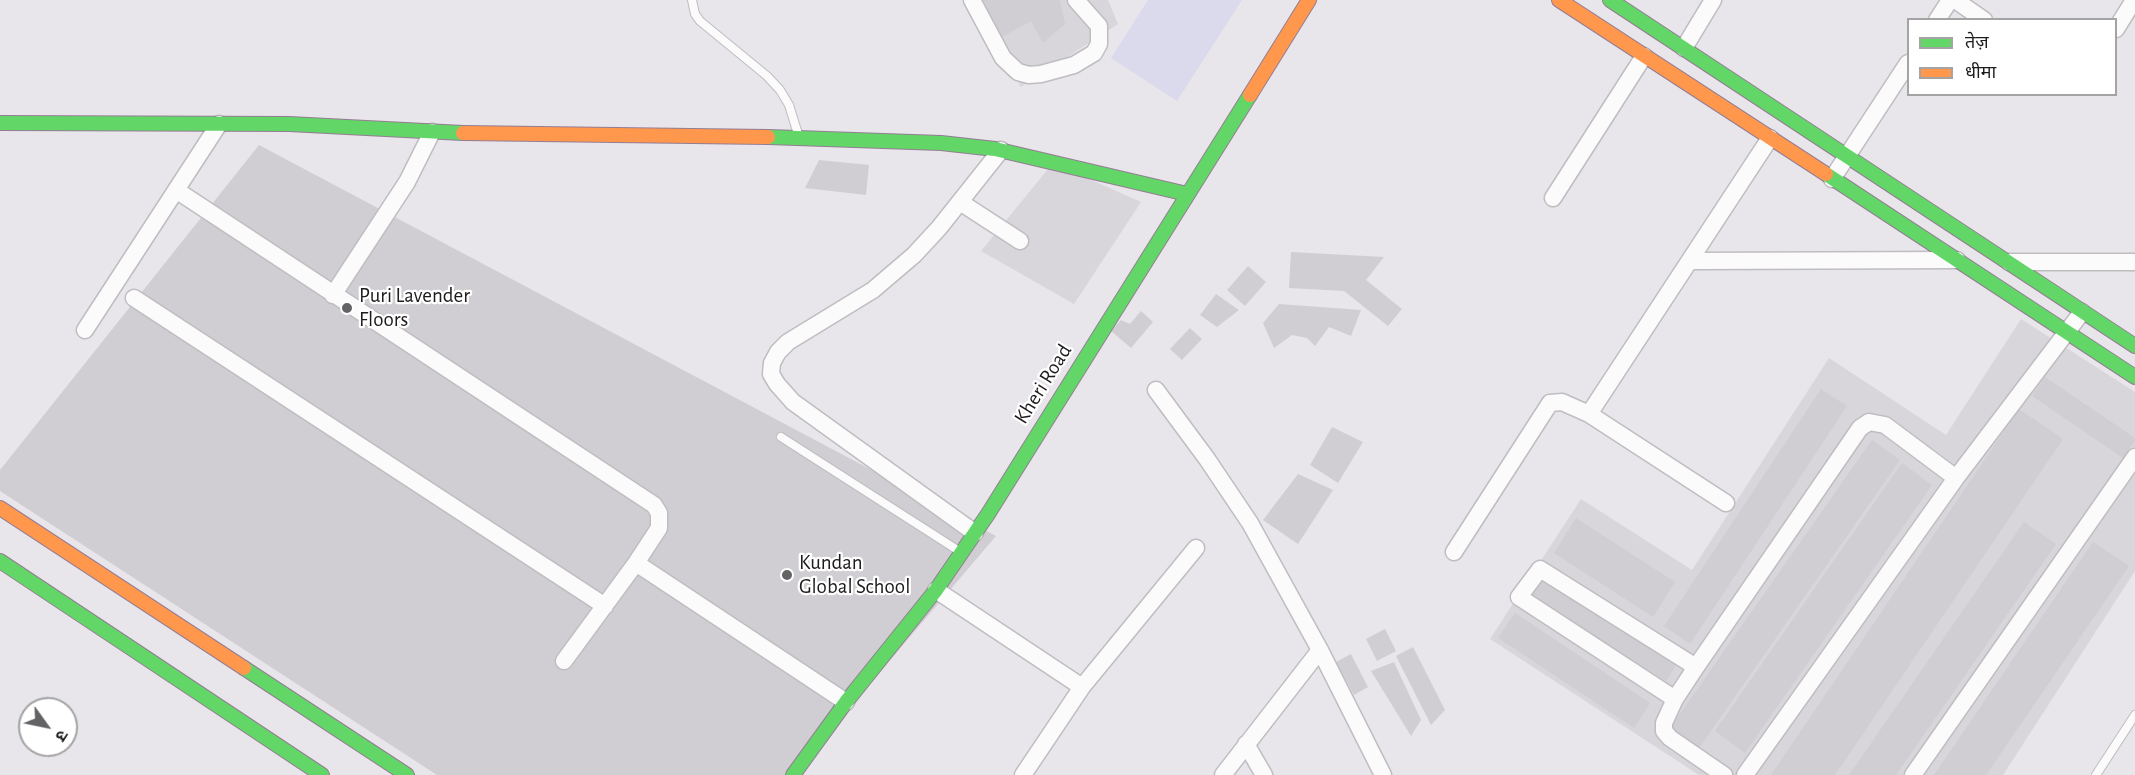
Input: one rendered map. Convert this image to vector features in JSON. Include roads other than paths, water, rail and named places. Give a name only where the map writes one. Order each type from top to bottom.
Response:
[{"type":"street","points":[[972,0],[1003,58],[1018,72],[1029,75],[1074,65],[1094,53],[1099,44],[1099,26],[1076,0]]},
{"type":"street","name":"Kheri Road","points":[[793,775],[846,702],[936,590],[962,553],[1309,0]]},
{"type":"street","points":[[1559,0],[2135,377]]},
{"type":"street","points":[[1610,0],[2135,346]]},
{"type":"street","points":[[1684,48],[1713,0]]},
{"type":"street","points":[[1938,18],[1952,0],[1980,18]]},
{"type":"street","points":[[2117,26],[2134,0]]},
{"type":"street","points":[[1553,198],[1644,56]]},
{"type":"street","points":[[1832,179],[1907,65]]},
{"type":"street","points":[[0,123],[289,124],[432,132],[941,142],[1001,150],[1187,194]]},
{"type":"street","points":[[85,330],[219,124]]},
{"type":"street","points":[[333,294],[407,182],[432,132]]},
{"type":"street","points":[[1589,414],[1770,138]]},
{"type":"street","points":[[975,533],[819,423],[793,402],[771,374],[772,363],[778,352],[788,342],[873,290],[914,255],[1001,150]]},
{"type":"street","points":[[176,190],[654,504],[659,513],[658,528],[636,563],[564,661]]},
{"type":"street","points":[[960,202],[1020,241]]},
{"type":"street","points":[[1690,261],[1958,260]]},
{"type":"street","points":[[2009,262],[2135,262]]},
{"type":"street","points":[[134,298],[605,606]]},
{"type":"street","points":[[1745,775],[1956,478],[2082,312]]},
{"type":"street","points":[[1156,390],[1207,459],[1250,523],[1320,650],[1383,775]]},
{"type":"street","points":[[1454,552],[1550,404],[1562,402],[1589,414],[1726,502]]},
{"type":"street","points":[[1724,775],[1670,738],[1664,731],[1664,723],[1675,699],[1696,667],[1860,428],[1869,422],[1885,425],[1956,478]]},
{"type":"street","points":[[1913,775],[2135,457]]},
{"type":"street","points":[[0,508],[48,537],[407,775]]},
{"type":"street","points":[[1023,775],[1082,687],[1196,548]]},
{"type":"street","points":[[0,561],[322,775]]},
{"type":"street","points":[[636,563],[846,702]]},
{"type":"street","points":[[1675,699],[1519,597],[1540,569],[1696,667]]},
{"type":"street","points":[[936,590],[1082,687]]},
{"type":"street","points":[[1223,775],[1320,650]]},
{"type":"street","points":[[1246,744],[1264,775]]},
{"type":"lane","points":[[692,0],[695,14],[700,21],[767,76],[780,90],[789,105],[799,138]]},
{"type":"lane","points":[[781,437],[962,553]]},
{"type":"lane","points":[[2096,775],[2135,715]]},
{"type":"place","name":"Puri Lavender Floors","points":[[347,308]]},
{"type":"place","name":"Kundan Global School","points":[[787,575]]}]
